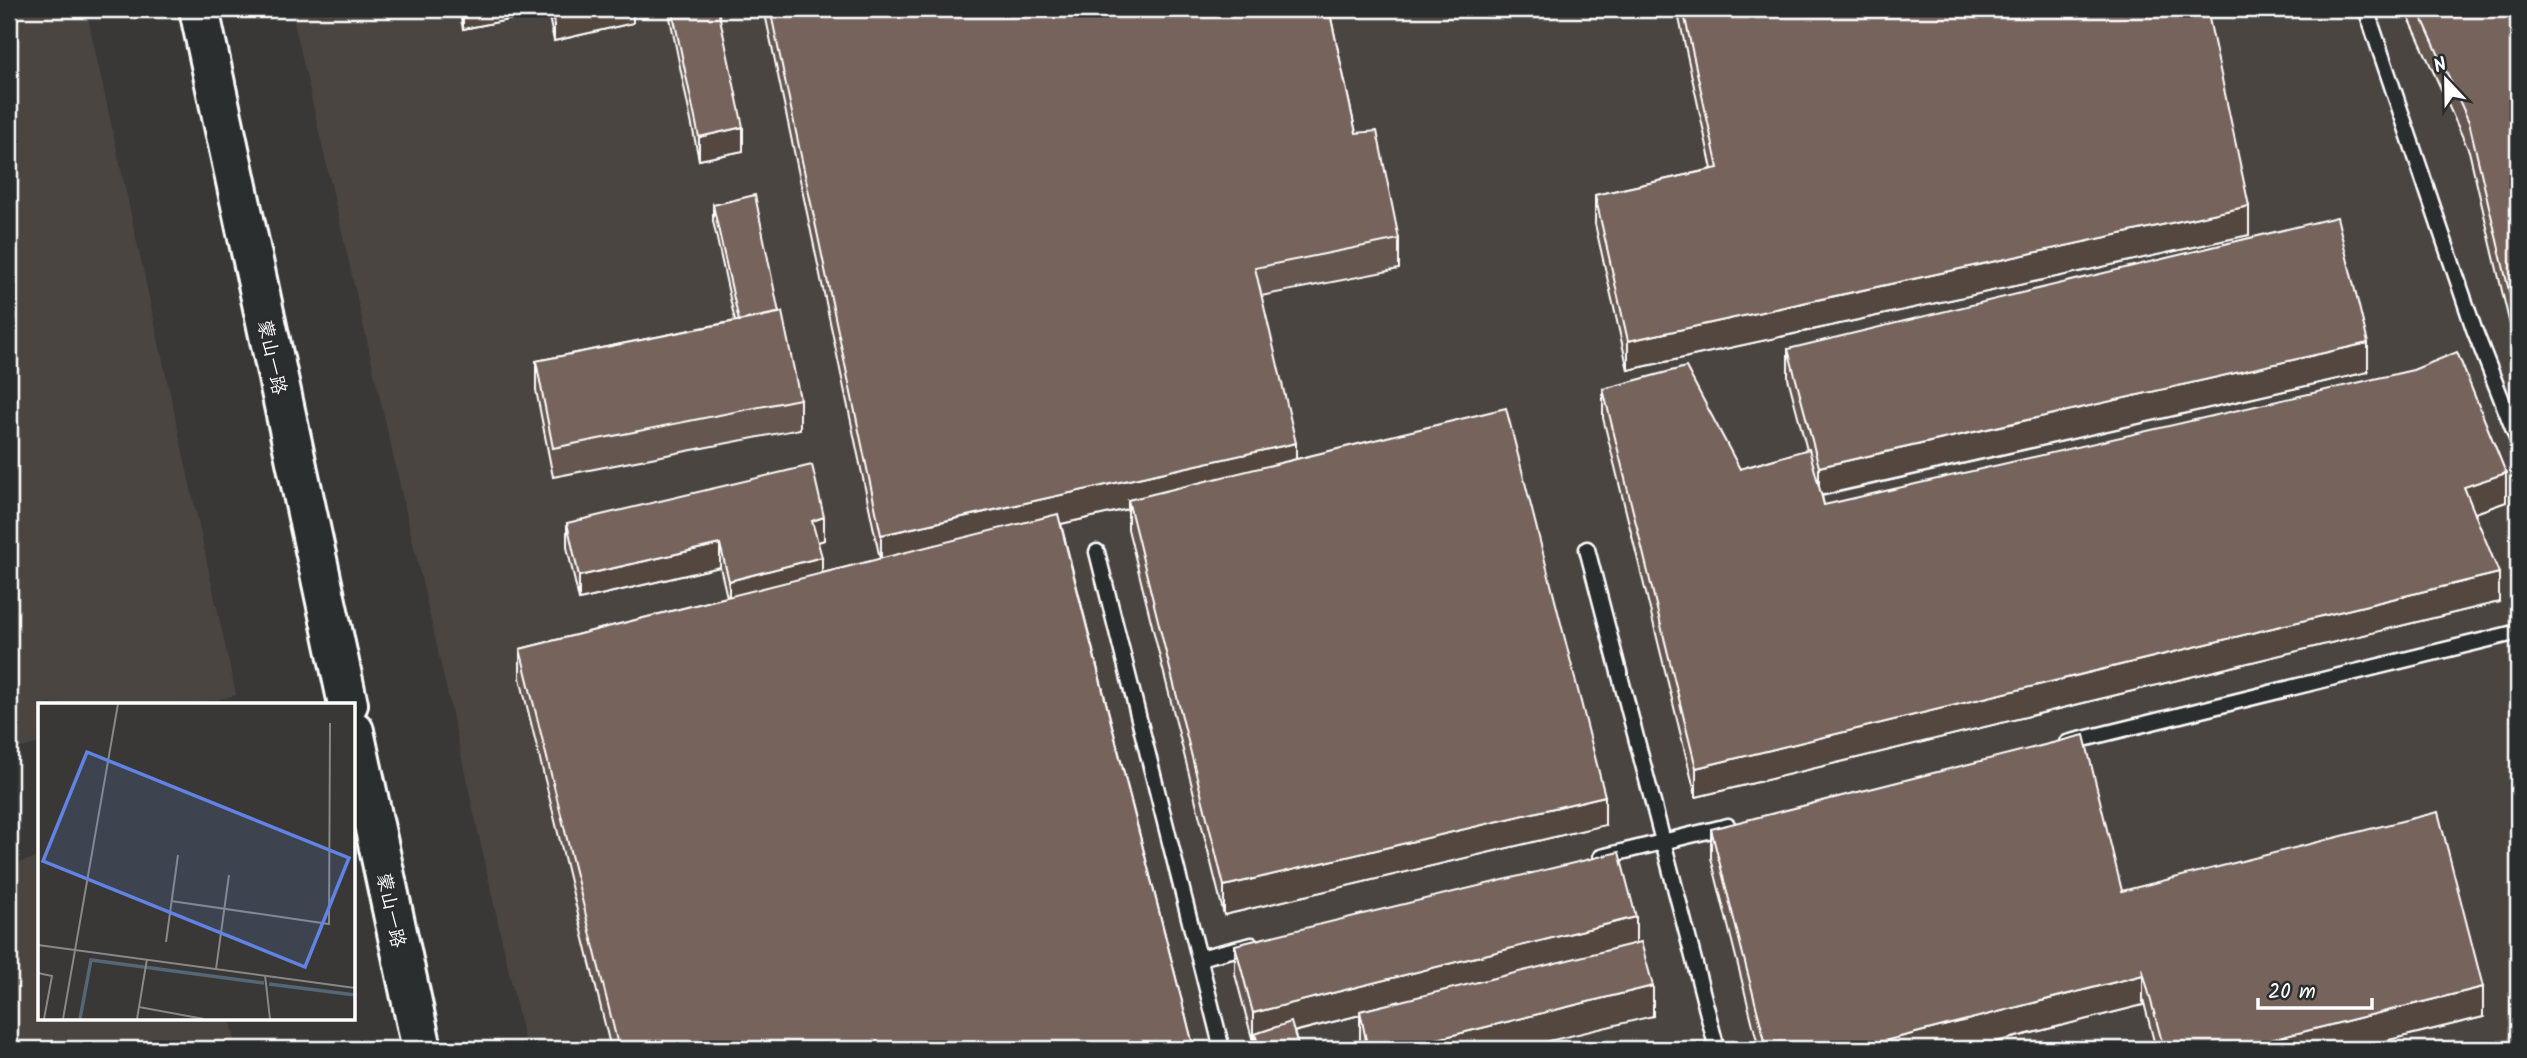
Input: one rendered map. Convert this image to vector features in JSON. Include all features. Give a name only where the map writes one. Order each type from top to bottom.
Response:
[{"type":"main road","name":"蒙山一路","points":[[199,9],[348,703]]},
{"type":"main road","name":"蒙山一路","points":[[355,735],[422,1049]]},
{"type":"lane","points":[[2366,9],[2474,329],[2518,442]]},
{"type":"lane","points":[[1587,549],[1717,1049]]},
{"type":"lane","points":[[1097,552],[1222,1049]]},
{"type":"lane","points":[[2057,745],[2518,632]]},
{"type":"lane","points":[[1584,862],[1745,822]]},
{"type":"lane","points":[[1199,958],[1266,942]]},
{"type":"shaded area","points":[[9,9],[86,9],[236,695],[202,703],[38,703],[38,744],[9,751]]},
{"type":"shaded area","points":[[291,9],[2518,9],[2518,1049],[526,1049]]},
{"type":"shaded area","points":[[38,858],[38,1020],[230,1020],[237,1049],[9,1049],[9,865]]},
{"type":"building","points":[[672,9],[718,9],[743,127],[699,137]]},
{"type":"building","points":[[770,9],[1329,9],[1356,133],[1377,131],[1399,239],[1255,268],[1296,443],[881,535]]},
{"type":"building","points":[[1683,9],[2207,9],[2249,206],[1628,341],[1595,195],[1718,168]]},
{"type":"building","points":[[2418,9],[2518,9],[2518,329],[2469,122]]},
{"type":"building","points":[[755,195],[779,313],[739,321],[713,205]]},
{"type":"building","points":[[2337,217],[2368,343],[1819,467],[1788,349]]},
{"type":"building","points":[[782,312],[800,399],[553,448],[536,361]]},
{"type":"building","points":[[2457,352],[2506,473],[2464,487],[2499,573],[1696,768],[1603,389],[1686,367],[1740,469],[1809,449],[1824,505],[2413,370]]},
{"type":"building","points":[[1506,408],[1605,796],[1224,886],[1128,500]]},
{"type":"building","points":[[812,465],[824,517],[812,521],[822,557],[729,581],[720,544],[579,576],[567,523]]},
{"type":"building","points":[[1058,514],[1194,1049],[619,1049],[520,649]]},
{"type":"building","points":[[2084,735],[2122,891],[2438,812],[2483,987],[2234,1049],[2164,1049],[2142,968],[2143,975],[1853,1049],[1767,1049],[1711,829]]},
{"type":"building","points":[[1619,852],[1636,917],[1253,1013],[1235,945]]},
{"type":"building","points":[[1641,942],[1653,986],[1396,1049],[1328,1049],[1366,1040],[1360,1011]]},
{"type":"building","points":[[1291,1022],[1299,1049],[1260,1049],[1255,1034]]}]
